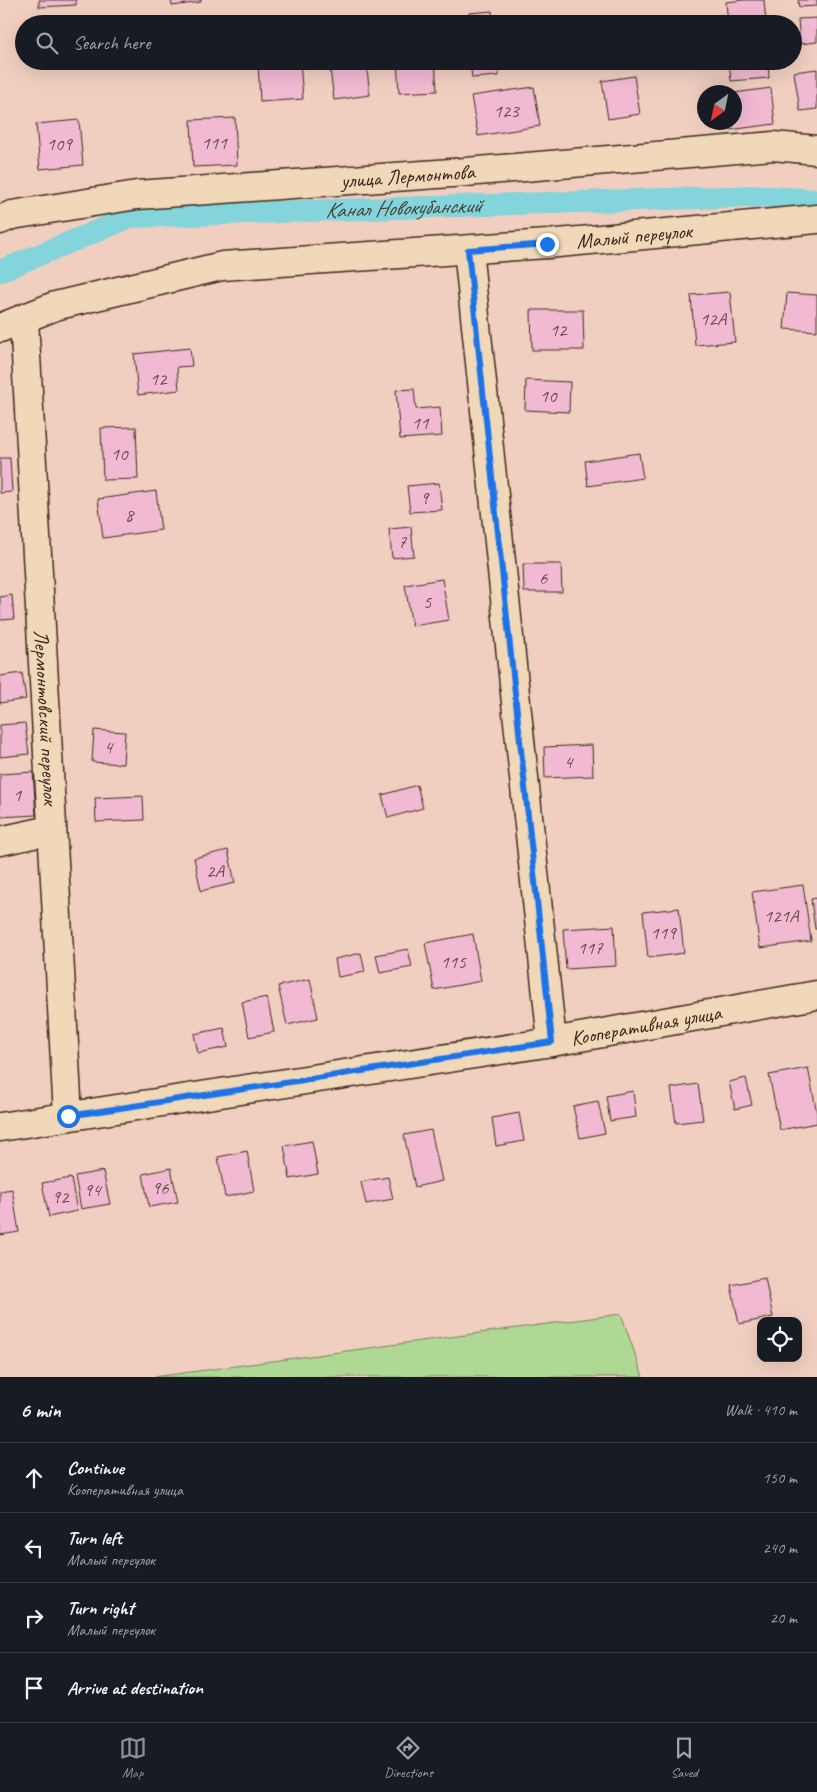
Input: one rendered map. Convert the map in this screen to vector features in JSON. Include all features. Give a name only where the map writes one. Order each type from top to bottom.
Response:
[{"type":"street","name":"улица Лермонтова","points":[[0,220],[12,215],[137,195],[476,172],[773,146],[817,150]]},
{"type":"street","name":"Малый переулок","points":[[12,324],[55,306],[222,266],[557,244],[817,219]]},
{"type":"street","points":[[468,250],[552,1042]]},
{"type":"street","name":"Лермонтовский переулок","points":[[12,324],[51,830],[68,1116]]},
{"type":"street","points":[[0,841],[51,830]]},
{"type":"street","name":"Кооперативная улица","points":[[0,1127],[552,1042],[817,995]]},
{"type":"green space","points":[[621,1314],[643,1377],[154,1377]]},
{"type":"building","points":[[39,0],[76,0],[76,5],[39,7]]},
{"type":"building","points":[[171,0],[201,0],[201,2],[172,6]]},
{"type":"building","points":[[764,0],[765,15],[727,15],[726,2]]},
{"type":"building","points":[[798,0],[817,0],[817,6],[799,7]]},
{"type":"building","points":[[492,11],[492,15],[469,15],[469,13]]},
{"type":"building","points":[[817,18],[817,42],[802,44],[802,19]]},
{"type":"building","points":[[817,69],[817,109],[800,111],[794,72]]},
{"type":"building","points":[[258,70],[301,70],[303,99],[260,102]]},
{"type":"building","points":[[330,70],[367,70],[370,95],[334,100]]},
{"type":"building","points":[[398,70],[436,70],[437,91],[399,93]]},
{"type":"building","points":[[471,70],[499,70],[499,76],[472,78]]},
{"type":"building","points":[[730,70],[769,70],[769,78],[731,81]]},
{"type":"building","points":[[634,76],[640,114],[608,119],[602,81]]},
{"type":"building","points":[[534,87],[540,126],[478,136],[471,96]]},
{"type":"building","points":[[771,88],[775,124],[742,128],[742,92]]},
{"type":"building","points":[[235,118],[237,165],[193,167],[191,120]]},
{"type":"building","points":[[79,120],[83,165],[40,169],[36,124]]},
{"type":"building","points":[[730,292],[735,342],[695,345],[691,295]]},
{"type":"building","points":[[787,293],[817,295],[817,331],[784,329]]},
{"type":"building","points":[[531,310],[583,310],[584,350],[532,350]]},
{"type":"building","points":[[190,348],[192,366],[177,367],[179,390],[138,395],[134,354]]},
{"type":"building","points":[[526,380],[570,382],[569,412],[525,410]]},
{"type":"building","points":[[414,389],[416,409],[440,407],[442,436],[400,439],[396,390]]},
{"type":"building","points":[[136,427],[138,479],[103,480],[101,428]]},
{"type":"building","points":[[639,453],[643,478],[588,486],[585,461]]},
{"type":"building","points":[[0,458],[10,458],[12,492],[0,493]]},
{"type":"building","points":[[439,483],[442,510],[410,512],[407,486]]},
{"type":"building","points":[[156,491],[161,530],[103,538],[98,499]]},
{"type":"building","points":[[411,527],[414,556],[392,558],[389,529]]},
{"type":"building","points":[[523,564],[561,564],[562,592],[524,592]]},
{"type":"building","points":[[442,579],[449,620],[412,626],[405,585]]},
{"type":"building","points":[[12,595],[14,619],[0,620],[0,597]]},
{"type":"building","points":[[22,673],[26,699],[0,703],[0,676]]},
{"type":"building","points":[[25,723],[29,754],[0,757],[0,725]]},
{"type":"building","points":[[94,730],[125,732],[123,764],[92,762]]},
{"type":"building","points":[[592,745],[593,776],[545,778],[544,747]]},
{"type":"building","points":[[33,772],[36,815],[0,817],[0,774]]},
{"type":"building","points":[[417,785],[423,808],[388,818],[382,795]]},
{"type":"building","points":[[143,796],[144,820],[96,822],[95,798]]},
{"type":"building","points":[[228,850],[235,883],[201,891],[194,858]]},
{"type":"building","points":[[803,885],[811,941],[760,948],[752,892]]},
{"type":"building","points":[[817,898],[817,929],[815,929],[811,899]]},
{"type":"building","points":[[679,908],[684,953],[648,958],[643,912]]},
{"type":"building","points":[[614,926],[616,966],[566,969],[563,929]]},
{"type":"building","points":[[473,934],[481,981],[434,990],[425,943]]},
{"type":"building","points":[[408,949],[412,967],[380,973],[376,955]]},
{"type":"building","points":[[361,953],[365,972],[338,977],[335,959]]},
{"type":"building","points":[[310,979],[318,1018],[287,1025],[278,986]]},
{"type":"building","points":[[267,997],[274,1032],[249,1037],[242,1002]]},
{"type":"building","points":[[224,1028],[228,1047],[198,1053],[194,1034]]},
{"type":"building","points":[[808,1068],[817,1113],[817,1123],[780,1130],[769,1075]]},
{"type":"building","points":[[746,1078],[752,1105],[735,1109],[729,1082]]},
{"type":"building","points":[[698,1084],[703,1120],[676,1123],[671,1088]]},
{"type":"building","points":[[633,1091],[636,1117],[610,1121],[606,1096]]},
{"type":"building","points":[[598,1101],[605,1133],[580,1138],[573,1106]]},
{"type":"building","points":[[519,1113],[524,1141],[496,1146],[492,1118]]},
{"type":"building","points":[[431,1130],[442,1181],[415,1187],[404,1135]]},
{"type":"building","points":[[312,1141],[318,1174],[290,1179],[284,1146]]},
{"type":"building","points":[[247,1151],[254,1191],[225,1197],[218,1157]]},
{"type":"building","points":[[171,1168],[178,1202],[149,1207],[143,1174]]},
{"type":"building","points":[[103,1171],[110,1204],[81,1209],[75,1176]]},
{"type":"building","points":[[388,1177],[393,1199],[366,1204],[361,1182]]},
{"type":"building","points":[[71,1178],[77,1211],[49,1217],[42,1183]]},
{"type":"building","points":[[12,1189],[19,1232],[0,1235],[0,1191]]},
{"type":"building","points":[[765,1278],[773,1317],[757,1317],[757,1320],[739,1324],[731,1285]]},
{"type":"waterway","name":"Канал Новокубанский","points":[[0,271],[131,217],[755,196],[817,200]]},
{"type":"route","points":[[68,1116],[552,1042],[468,250],[547,244]]}]
